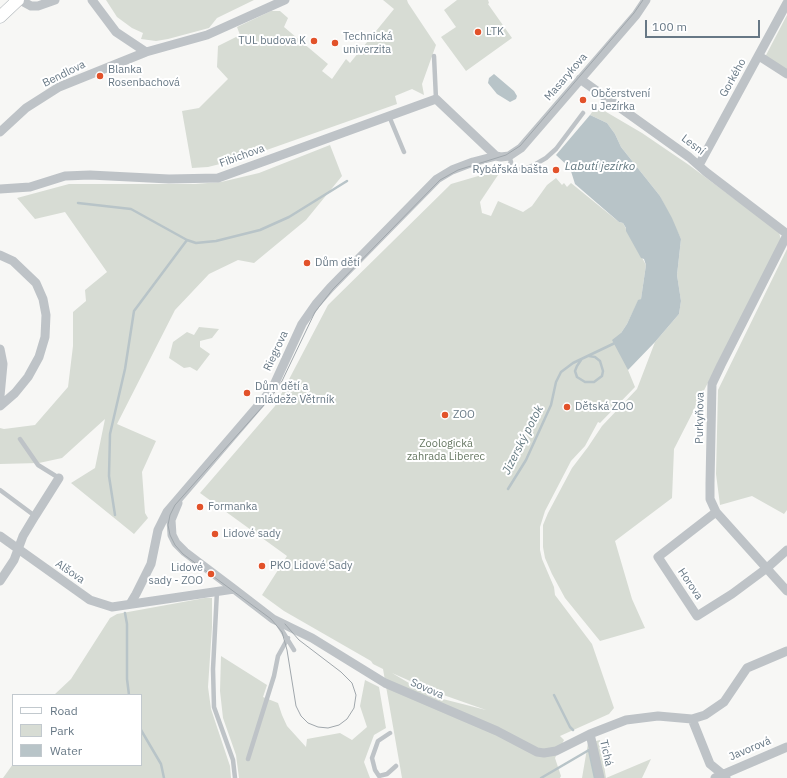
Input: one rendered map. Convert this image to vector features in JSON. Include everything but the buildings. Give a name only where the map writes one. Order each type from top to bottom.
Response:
[{"type":"street","points":[[0,17],[19,0],[31,6],[38,6],[55,0]]},
{"type":"street","points":[[92,0],[116,32],[146,52]]},
{"type":"street","name":"Bendlova","points":[[0,132],[26,108],[59,87],[146,52],[208,35],[285,0]]},
{"type":"street","name":"Masarykova","points":[[509,156],[521,148],[636,15],[646,0]]},
{"type":"street","name":"Gorkého","points":[[699,165],[787,3]]},
{"type":"street","points":[[759,56],[787,74]]},
{"type":"street","name":"Lesní","points":[[580,79],[699,165],[787,235]]},
{"type":"street","points":[[436,99],[496,156],[509,156]]},
{"type":"street","name":"Fibichova","points":[[0,190],[30,186],[65,176],[84,175],[169,179],[218,178],[436,99]]},
{"type":"street","name":"Riegrova","points":[[130,604],[151,564],[158,530],[163,519],[182,494],[264,399],[274,385],[309,312],[330,288],[437,179],[452,170],[496,156]]},
{"type":"street","name":"Purkyňova","points":[[787,235],[712,384],[710,499],[716,512],[787,591]]},
{"type":"street","points":[[0,255],[13,261],[36,283],[43,299],[46,315],[45,336],[39,357],[28,377],[0,406]]},
{"type":"street","points":[[0,349],[3,364],[0,396]]},
{"type":"street","points":[[0,581],[14,560],[23,536],[59,478]]},
{"type":"street","points":[[182,494],[171,520],[173,538],[185,552],[233,589]]},
{"type":"street","name":"Horova","points":[[716,512],[658,557],[697,616],[732,594],[767,568]]},
{"type":"street","name":"Alšova","points":[[0,536],[90,600],[112,606],[130,604]]},
{"type":"street","points":[[767,568],[787,550]]},
{"type":"street","points":[[130,604],[233,589]]},
{"type":"street","name":"Sovova","points":[[233,589],[273,619],[312,638],[385,683],[497,732],[537,752],[556,752],[590,734],[626,720],[658,716],[692,720]]},
{"type":"street","points":[[721,777],[710,764],[692,720],[705,715],[724,702],[747,668],[787,651]]},
{"type":"street","name":"Tichá","points":[[590,734],[600,778]]},
{"type":"street","name":"Javorová","points":[[721,777],[787,747]]},
{"type":"lane","points":[[434,56],[436,99]]},
{"type":"lane","points":[[509,156],[511,162],[507,170],[524,169],[534,165],[546,158],[556,149],[583,113]]},
{"type":"lane","points":[[389,116],[404,152]]},
{"type":"lane","points":[[20,439],[38,465],[59,478]]},
{"type":"lane","points":[[0,490],[35,516]]},
{"type":"lane","points":[[217,592],[213,669],[214,707],[233,760],[235,778]]},
{"type":"lane","points":[[273,619],[281,627],[294,650]]},
{"type":"lane","points":[[248,759],[274,676],[278,656],[288,638]]},
{"type":"lane","points":[[390,733],[378,742],[372,758],[375,770],[379,776],[387,774],[396,766]]},
{"type":"green space","points":[[106,0],[254,0],[217,18],[209,28],[156,41],[141,39],[143,33],[132,28],[117,17]]},
{"type":"green space","points":[[383,0],[407,0],[436,45],[422,84],[424,95],[412,89],[395,96],[397,104],[244,158],[208,167],[192,168],[182,111],[199,108],[228,79],[217,67],[218,46],[240,35],[237,27],[271,11],[280,11],[288,18],[284,27],[328,64],[322,71],[332,79],[346,59],[350,63],[394,9]]},
{"type":"green space","name":"LTK","points":[[457,0],[488,0],[488,4],[512,38],[466,71],[441,37],[456,27],[444,10]]},
{"type":"green space","points":[[787,15],[787,71],[764,59]]},
{"type":"green space","points":[[596,106],[642,133],[689,165],[779,232],[781,240],[674,449],[672,498],[615,541],[632,599],[645,628],[600,641],[565,598],[552,574],[545,558],[543,547],[543,525],[572,468],[602,426],[637,389],[655,342],[679,314],[681,301],[677,275],[681,239],[660,196],[621,147],[615,134],[607,123],[590,115]]},
{"type":"green space","points":[[330,145],[342,176],[306,220],[254,263],[238,260],[209,274],[175,310],[117,424],[156,441],[142,472],[145,513],[148,518],[134,534],[71,483],[95,468],[105,419],[62,458],[39,463],[0,464],[0,428],[4,429],[35,425],[68,387],[73,346],[73,312],[86,301],[85,290],[107,272],[65,212],[35,219],[17,198],[69,184],[195,184],[221,182],[259,173]]},
{"type":"green space","name":"Zoologická zahrada Liberec","points":[[502,169],[480,202],[482,213],[491,216],[498,201],[523,212],[532,206],[547,185],[556,178],[562,185],[564,183],[567,187],[571,183],[619,222],[623,223],[646,265],[641,299],[638,301],[621,333],[628,370],[635,387],[600,423],[598,422],[585,446],[571,461],[545,511],[540,527],[540,550],[542,559],[554,587],[555,595],[592,644],[614,708],[609,714],[560,736],[564,740],[555,758],[561,776],[560,778],[402,778],[383,669],[284,611],[262,595],[287,556],[200,493],[275,406],[328,305],[451,184]],"holes":[[[392,673],[435,692],[486,710],[431,696]]]},
{"type":"green space","points":[[787,249],[787,510],[784,514],[752,496],[720,505],[716,474],[718,390]]},
{"type":"green space","points":[[199,327],[219,329],[212,338],[200,341],[200,347],[210,354],[197,371],[190,367],[184,368],[169,358],[173,342],[187,332],[194,335]]},
{"type":"green space","points":[[212,598],[212,627],[208,687],[211,709],[230,766],[231,778],[3,778],[12,765],[142,766],[142,694],[55,694],[71,679],[110,618],[117,614]]},
{"type":"green space","points":[[221,656],[267,685],[263,697],[278,703],[287,726],[306,747],[307,739],[340,733],[352,740],[367,727],[360,706],[365,680],[379,687],[386,728],[374,735],[364,762],[370,778],[239,778],[236,755],[223,718],[220,691]]},
{"type":"green space","points":[[600,740],[606,778],[582,778],[588,743]]},
{"type":"green space","points":[[651,759],[642,778],[606,778]]},
{"type":"water","points":[[494,74],[514,91],[517,96],[516,99],[510,102],[497,94],[488,83],[489,78]]},
{"type":"water","name":"Labutí jezírko","points":[[590,115],[607,123],[615,134],[621,147],[660,196],[681,239],[677,275],[681,301],[679,314],[628,370],[612,340],[621,333],[627,324],[638,300],[641,299],[646,265],[644,259],[641,258],[623,223],[619,222],[575,184],[570,168],[556,155]]},
{"type":"waterway","points":[[115,515],[109,476],[110,434],[125,369],[134,311],[187,240],[196,243],[216,241],[260,230],[289,217],[347,181]]},
{"type":"waterway","points":[[78,203],[131,209],[187,240]]},
{"type":"waterway","name":"Jizerský potok","points":[[508,489],[526,460],[551,405],[556,382],[561,372],[573,363],[617,342]]},
{"type":"waterway","points":[[581,360],[575,371],[577,377],[585,382],[594,382],[602,376],[603,371],[600,361],[595,357],[589,356]]},
{"type":"waterway","points":[[125,613],[127,624],[127,679],[129,694]]},
{"type":"waterway","name":"Jizerský potok","points":[[554,695],[570,727],[573,730]]},
{"type":"waterway","points":[[142,732],[161,764],[164,778]]},
{"type":"waterway","points":[[541,778],[589,750],[595,778]]},
{"type":"tram line","points":[[285,624],[299,640],[341,672],[352,683],[356,695],[354,708],[347,719],[339,725],[328,728],[318,727],[308,723],[301,716],[296,706],[287,650],[282,632],[271,619],[183,554],[175,545],[170,535],[168,525],[170,515],[175,505],[272,396],[282,381],[315,312],[333,289],[440,180],[458,170],[506,155],[520,146],[634,13],[643,0]]},
{"type":"place","name":"LTK","points":[[478,32]]},
{"type":"place","name":"TUL budova K","points":[[314,41]]},
{"type":"place","name":"Technická univerzita","points":[[335,43]]},
{"type":"place","name":"Blanka Rosenbachová","points":[[100,76]]},
{"type":"place","name":"Občerstvení u Jezírka","points":[[583,100]]},
{"type":"place","name":"Rybářská bašta","points":[[556,170]]},
{"type":"place","name":"Dům dětí","points":[[307,263]]},
{"type":"place","name":"Dům dětí a mládeže Větrník","points":[[247,393]]},
{"type":"place","name":"Dětská ZOO","points":[[567,407]]},
{"type":"place","name":"ZOO","points":[[445,415]]},
{"type":"place","name":"Formanka","points":[[200,507]]},
{"type":"place","name":"Lidové sady","points":[[215,534]]},
{"type":"place","name":"PKO Lidové Sady","points":[[262,566]]},
{"type":"place","name":"Lidové sady - ZOO","points":[[211,574]]}]
